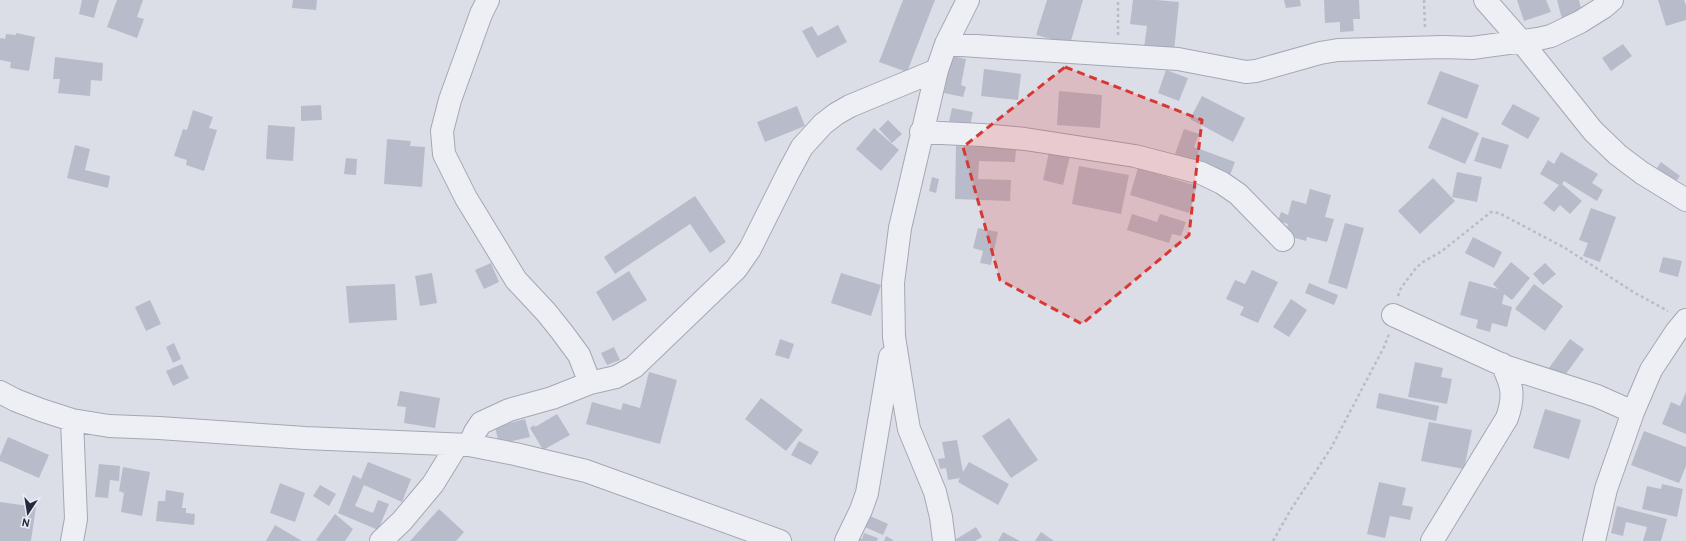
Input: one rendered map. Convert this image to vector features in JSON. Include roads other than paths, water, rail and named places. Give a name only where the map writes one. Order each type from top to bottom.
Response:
[{"type":"street","points":[[488,0],[481,14],[450,100],[442,131],[444,154],[466,198],[516,280],[546,312],[579,355],[590,383]]},
{"type":"street","points":[[944,541],[941,517],[935,492],[909,429],[899,378],[894,337],[893,283],[900,228],[921,132],[937,70],[946,44],[968,0]]},
{"type":"street","points":[[1485,0],[1521,41],[1593,131],[1618,155],[1642,174],[1686,200]]},
{"type":"street","points":[[946,44],[1178,59],[1246,72],[1264,70],[1320,53],[1338,50],[1443,47],[1472,48],[1551,36],[1580,22],[1604,7],[1612,0]]},
{"type":"street","points":[[381,541],[402,521],[481,423],[509,410],[552,398],[590,383],[616,377],[634,367],[736,268],[750,249],[802,147],[822,124],[850,106],[937,70]]},
{"type":"street","points":[[921,132],[982,134],[1025,139],[1135,156],[1201,173],[1222,183],[1238,194],[1283,240]]},
{"type":"street","points":[[1393,315],[1502,364],[1597,396],[1633,412]]},
{"type":"street","points":[[1594,541],[1606,489],[1633,412],[1651,370],[1676,332],[1686,320]]},
{"type":"street","points":[[846,541],[867,494],[894,337]]},
{"type":"street","points":[[1432,541],[1507,418],[1511,407],[1511,382],[1502,364]]},
{"type":"street","points":[[0,392],[40,410],[72,420],[109,426],[306,438],[463,445],[515,454],[586,471],[780,541]]},
{"type":"street","points":[[72,420],[76,519],[72,541]]}]
